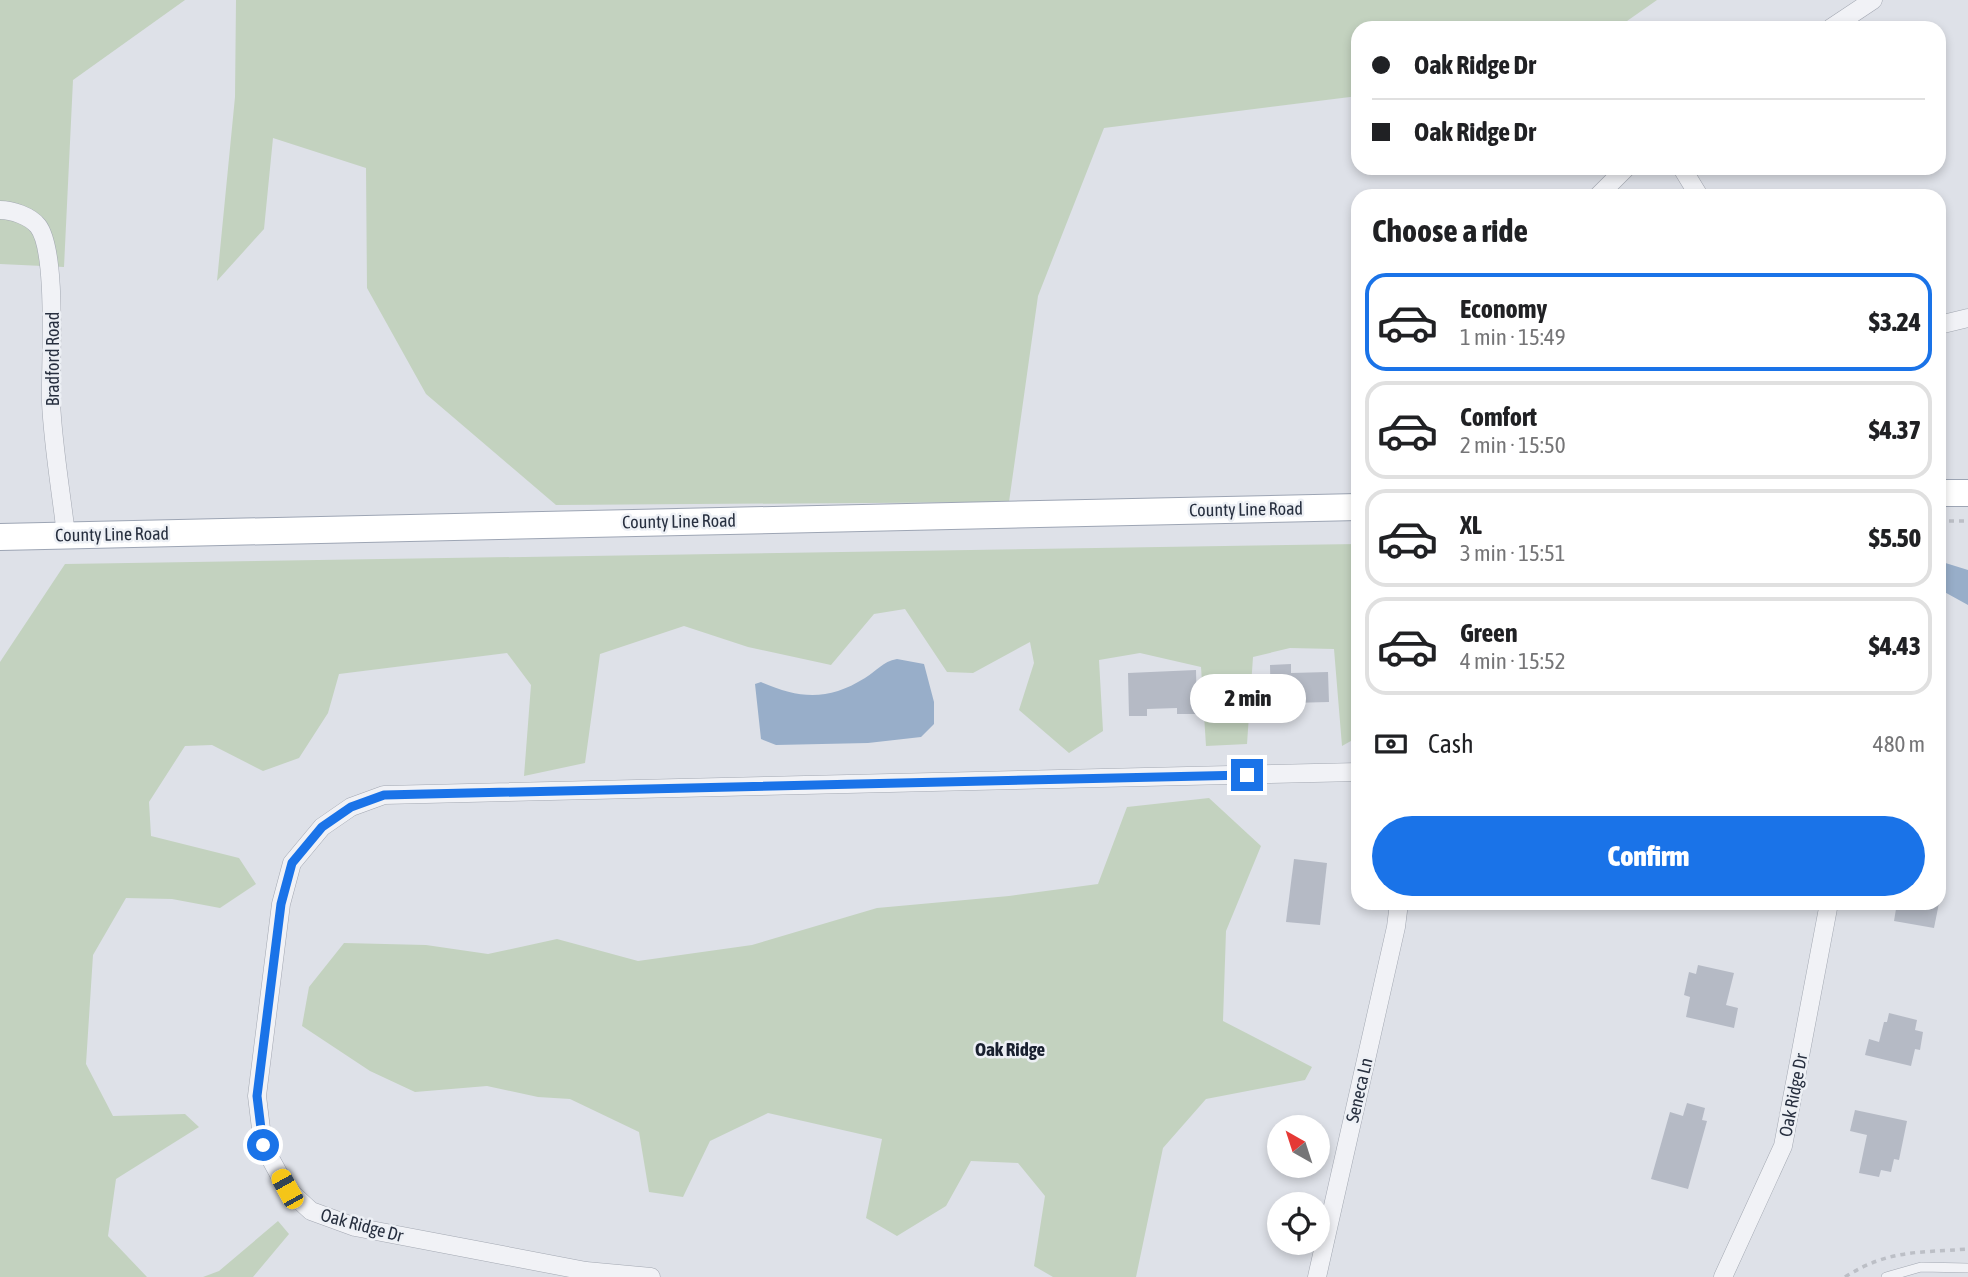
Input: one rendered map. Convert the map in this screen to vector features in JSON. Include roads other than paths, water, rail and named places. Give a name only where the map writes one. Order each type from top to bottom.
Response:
[{"type":"main road","points":[[1946,493],[1968,493]]},
{"type":"main road","name":"County Line Road","points":[[0,537],[1351,507]]},
{"type":"street","points":[[1842,21],[1873,0]]},
{"type":"street","points":[[1605,189],[1619,175]]},
{"type":"street","name":"Bradford Road","points":[[0,210],[12,210],[38,226],[47,251],[52,300],[51,403],[66,535]]},
{"type":"street","points":[[1946,324],[1968,318]]},
{"type":"street","name":"Oak Ridge Dr","points":[[651,1277],[586,1271],[355,1227],[311,1211],[287,1189],[263,1145],[257,1096],[281,904],[292,863],[322,827],[351,807],[384,795],[1351,772]]},
{"type":"street","name":"Seneca Ln","points":[[1317,1277],[1398,910]]},
{"type":"street","name":"Oak Ridge Dr","points":[[1723,1277],[1783,1146],[1828,910]]},
{"type":"lane","points":[[1886,1277],[1921,1267],[1968,1268]]},
{"type":"water","points":[[1946,563],[1968,570],[1968,605],[1946,593]]},
{"type":"water","points":[[897,659],[924,664],[934,702],[934,724],[921,737],[868,743],[776,745],[761,739],[755,684],[761,682],[801,694],[826,694],[852,685],[884,664]]},
{"type":"district","name":"Oak Ridge","points":[[1010,1049]]}]
